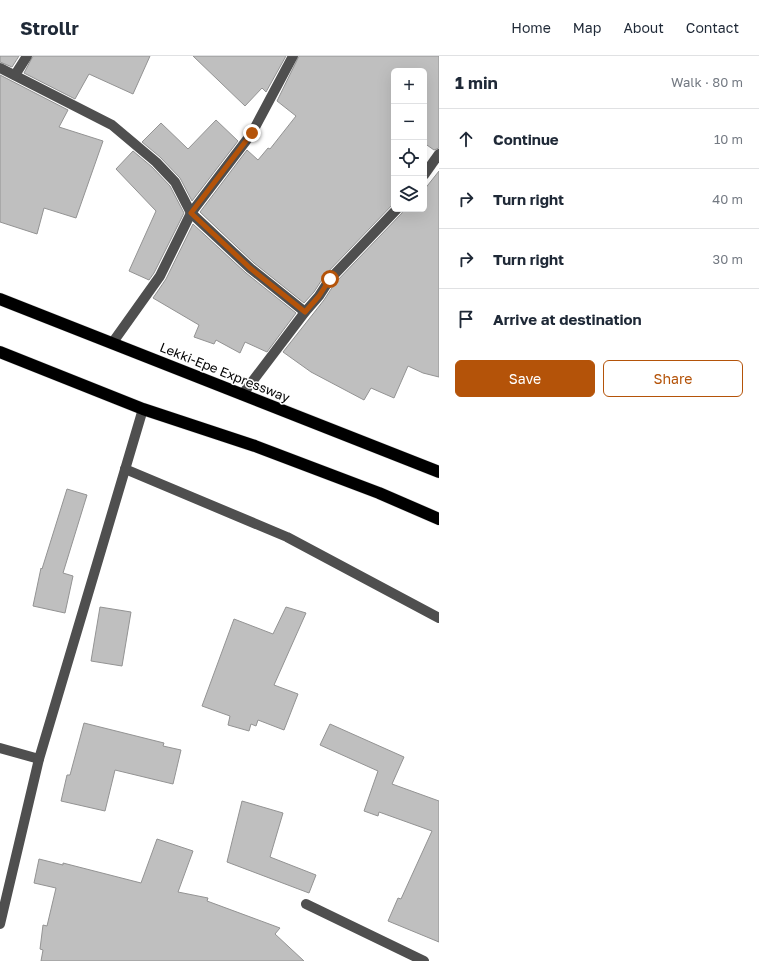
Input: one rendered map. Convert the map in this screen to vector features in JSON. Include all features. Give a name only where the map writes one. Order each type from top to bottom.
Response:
[{"type":"highway","name":"Lekki-Epe Expressway","points":[[0,299],[113,342],[242,395],[439,472]]},
{"type":"highway","points":[[0,352],[143,409],[255,446],[379,493],[439,519]]},
{"type":"street","points":[[15,75],[27,56]]},
{"type":"street","points":[[113,342],[160,276],[191,213],[252,133],[293,56]]},
{"type":"street","points":[[0,68],[112,124],[156,162],[175,182],[191,213],[250,268],[305,312]]},
{"type":"street","points":[[427,172],[439,154]]},
{"type":"street","points":[[242,395],[305,312],[319,296],[330,279],[394,212]]},
{"type":"street","points":[[0,924],[39,759],[143,409]]},
{"type":"street","points":[[125,469],[287,537],[439,618]]},
{"type":"street","points":[[0,748],[39,759]]},
{"type":"street","points":[[306,904],[424,961]]},
{"type":"building","points":[[0,56],[19,56],[12,67],[0,62]]},
{"type":"building","points":[[33,56],[150,56],[133,94],[89,74],[75,99],[24,73]]},
{"type":"building","points":[[193,56],[286,56],[266,92],[262,88],[245,106]]},
{"type":"building","points":[[299,56],[439,56],[439,148],[434,150],[427,145],[427,68],[391,68],[391,206],[325,275],[314,292],[304,303],[254,263],[200,212],[247,150],[258,160],[268,148],[270,149],[296,116],[277,101]]},
{"type":"building","points":[[0,75],[68,110],[59,127],[103,141],[76,218],[44,208],[37,234],[0,222]]},
{"type":"building","points":[[216,120],[238,141],[192,201],[180,178],[160,157],[142,142],[161,123],[188,149]]},
{"type":"building","points":[[133,151],[152,167],[170,186],[184,213],[149,280],[129,271],[156,211],[116,169]]},
{"type":"building","points":[[439,171],[439,377],[423,373],[408,366],[394,398],[371,388],[364,400],[311,372],[283,352],[324,300],[335,283],[402,212],[427,212],[427,186]]},
{"type":"building","points":[[193,224],[246,273],[296,313],[267,352],[245,342],[240,353],[216,340],[214,344],[194,337],[199,325],[153,298],[166,279]]},
{"type":"building","points":[[67,489],[87,495],[63,573],[73,576],[65,613],[33,606],[41,568],[42,569]]},
{"type":"building","points":[[100,607],[131,612],[122,666],[91,661]]},
{"type":"building","points":[[286,607],[306,613],[274,685],[298,694],[284,730],[258,720],[256,726],[251,724],[249,731],[228,725],[230,716],[202,706],[234,619],[273,634]]},
{"type":"building","points":[[84,723],[164,743],[163,746],[181,750],[173,784],[115,770],[105,811],[61,801],[67,775],[70,775]]},
{"type":"building","points":[[330,724],[404,757],[392,784],[439,801],[439,942],[388,921],[398,898],[401,899],[432,831],[379,812],[378,816],[364,811],[378,771],[320,745]]},
{"type":"building","points":[[242,801],[283,813],[270,857],[316,875],[309,893],[227,862]]},
{"type":"building","points":[[157,839],[193,851],[178,892],[208,898],[207,901],[280,928],[275,934],[304,961],[41,961],[43,950],[40,949],[43,925],[47,926],[56,888],[34,883],[39,859],[63,865],[63,863],[141,883]]},
{"type":"route","points":[[252,133],[191,213],[250,268],[305,312],[319,296],[330,279]]}]
